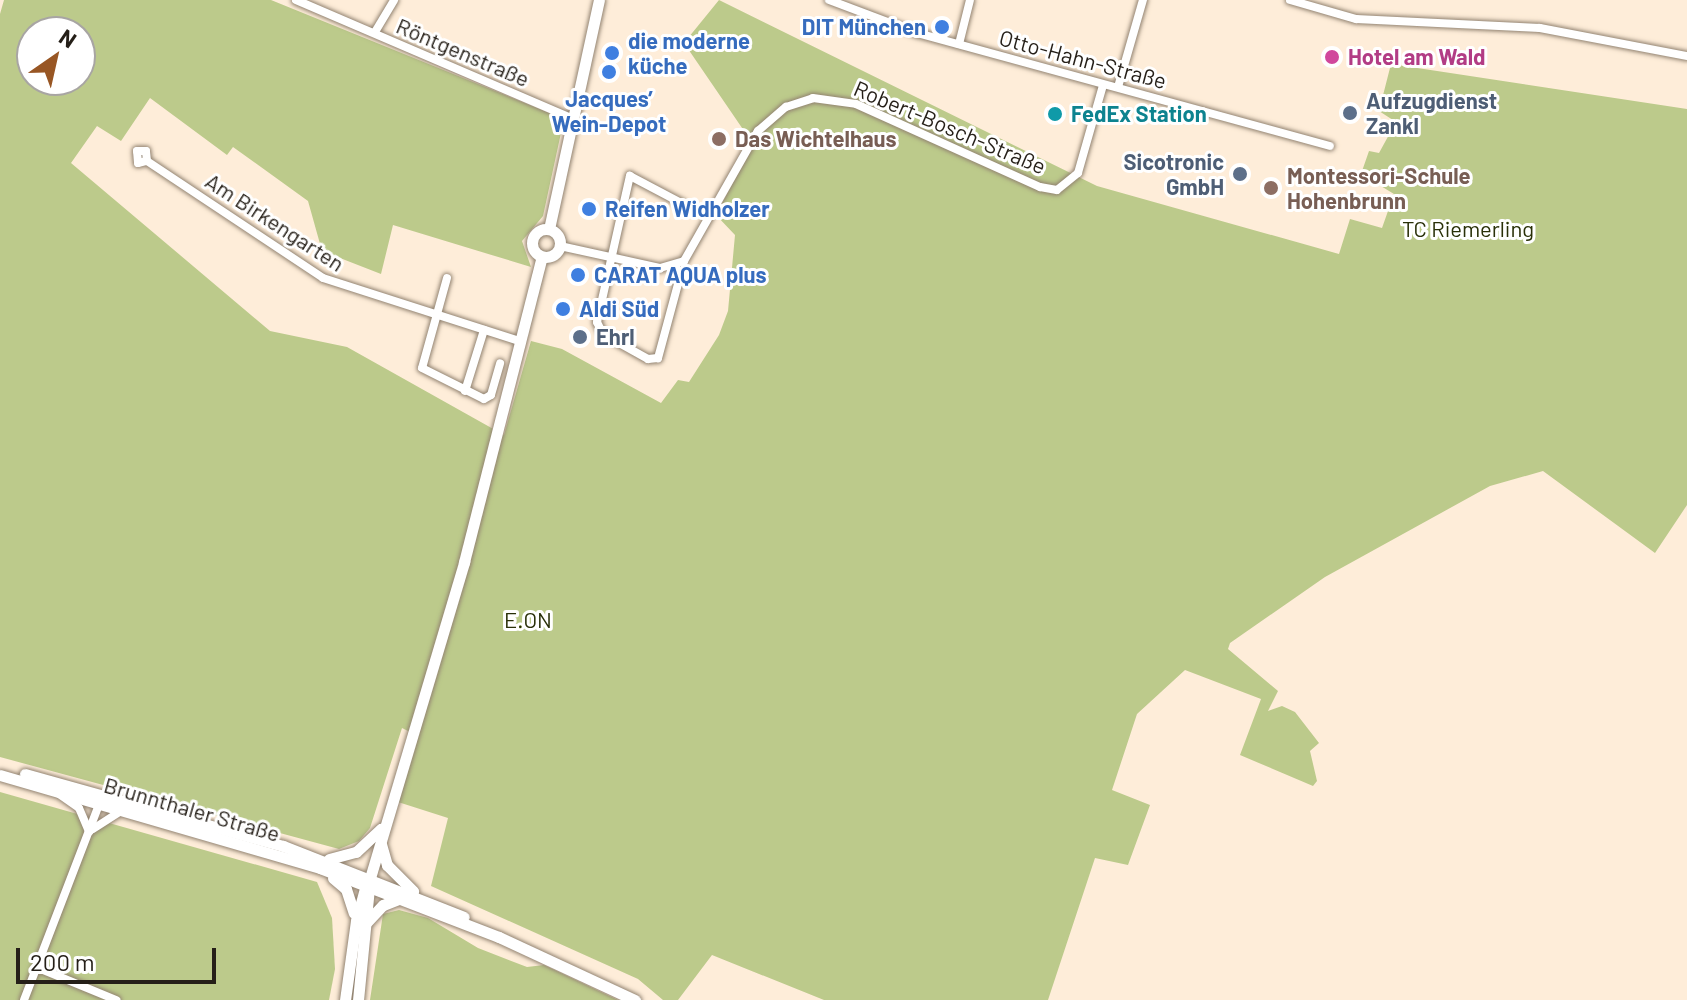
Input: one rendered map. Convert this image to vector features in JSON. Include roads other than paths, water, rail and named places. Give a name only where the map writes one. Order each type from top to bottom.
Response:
[{"type":"main road","points":[[549,229],[599,0]]},
{"type":"main road","points":[[549,229],[558,235],[560,246],[551,256],[542,257],[534,251],[532,240],[538,231],[549,229]]},
{"type":"main road","points":[[345,1000],[368,884],[510,391],[542,257]]},
{"type":"main road","name":"Brunnthaler Straße","points":[[0,767],[322,864],[368,884]]},
{"type":"main road","name":"Brunnthaler Straße","points":[[0,775],[57,792],[101,799],[122,810],[322,864]]},
{"type":"main road","points":[[358,1000],[360,922],[346,889],[322,864],[356,852],[382,832]]},
{"type":"main road","points":[[382,832],[387,865],[423,899]]},
{"type":"main road","points":[[368,884],[423,899],[635,1000]]},
{"type":"main road","points":[[368,884],[499,937]]},
{"type":"main road","points":[[360,922],[383,905],[399,899]]},
{"type":"street","name":"Röntgenstraße","points":[[296,0],[361,31],[375,32],[387,42],[573,119]]},
{"type":"street","points":[[375,32],[394,0]]},
{"type":"street","name":"Otto-Hahn-Straße","points":[[829,0],[959,44],[1330,146]]},
{"type":"street","points":[[959,44],[970,0]]},
{"type":"street","points":[[1118,87],[1143,0]]},
{"type":"street","points":[[1290,0],[1356,19],[1540,28],[1687,56]]},
{"type":"street","name":"Robert-Bosch-Straße","points":[[676,266],[696,249],[758,131],[795,103],[824,97],[856,104],[1040,187],[1057,190],[1078,173],[1103,85]]},
{"type":"street","name":"Am Birkengarten","points":[[147,161],[323,278],[522,342]]},
{"type":"street","points":[[560,246],[611,258],[676,266],[678,284],[664,347],[658,358],[648,359],[610,339],[597,325],[611,258],[630,176],[683,204]]},
{"type":"street","points":[[447,278],[422,368],[465,391],[488,397],[500,363]]},
{"type":"street","points":[[465,391],[484,330]]},
{"type":"street","points":[[57,792],[79,808],[89,832]]},
{"type":"street","points":[[24,1000],[101,799]]},
{"type":"street","points":[[89,832],[104,817],[122,810]]},
{"type":"street","points":[[36,967],[116,1000]]},
{"type":"place","name":"DIT München","points":[[942,27]]},
{"type":"place","name":"die moderne küche","points":[[612,53]]},
{"type":"place","name":"Hotel am Wald","points":[[1332,57]]},
{"type":"place","name":"Jacques’ Wein-Depot","points":[[609,72]]},
{"type":"place","name":"Aufzugdienst Zankl","points":[[1350,113]]},
{"type":"place","name":"FedEx Station","points":[[1055,114]]},
{"type":"place","name":"Das Wichtelhaus","points":[[719,139]]},
{"type":"place","name":"Sicotronic GmbH","points":[[1240,174]]},
{"type":"place","name":"Montessori-Schule Hohenbrunn","points":[[1271,188]]},
{"type":"place","name":"Reifen Widholzer","points":[[589,209]]},
{"type":"place","name":"CARAT AQUA plus","points":[[578,275]]},
{"type":"place","name":"Aldi Süd","points":[[563,309]]},
{"type":"place","name":"Ehrl","points":[[580,337]]},
{"type":"park label","name":"TC Riemerling","points":[[1468,229]]},
{"type":"park label","name":"E.ON","points":[[528,620]]}]
